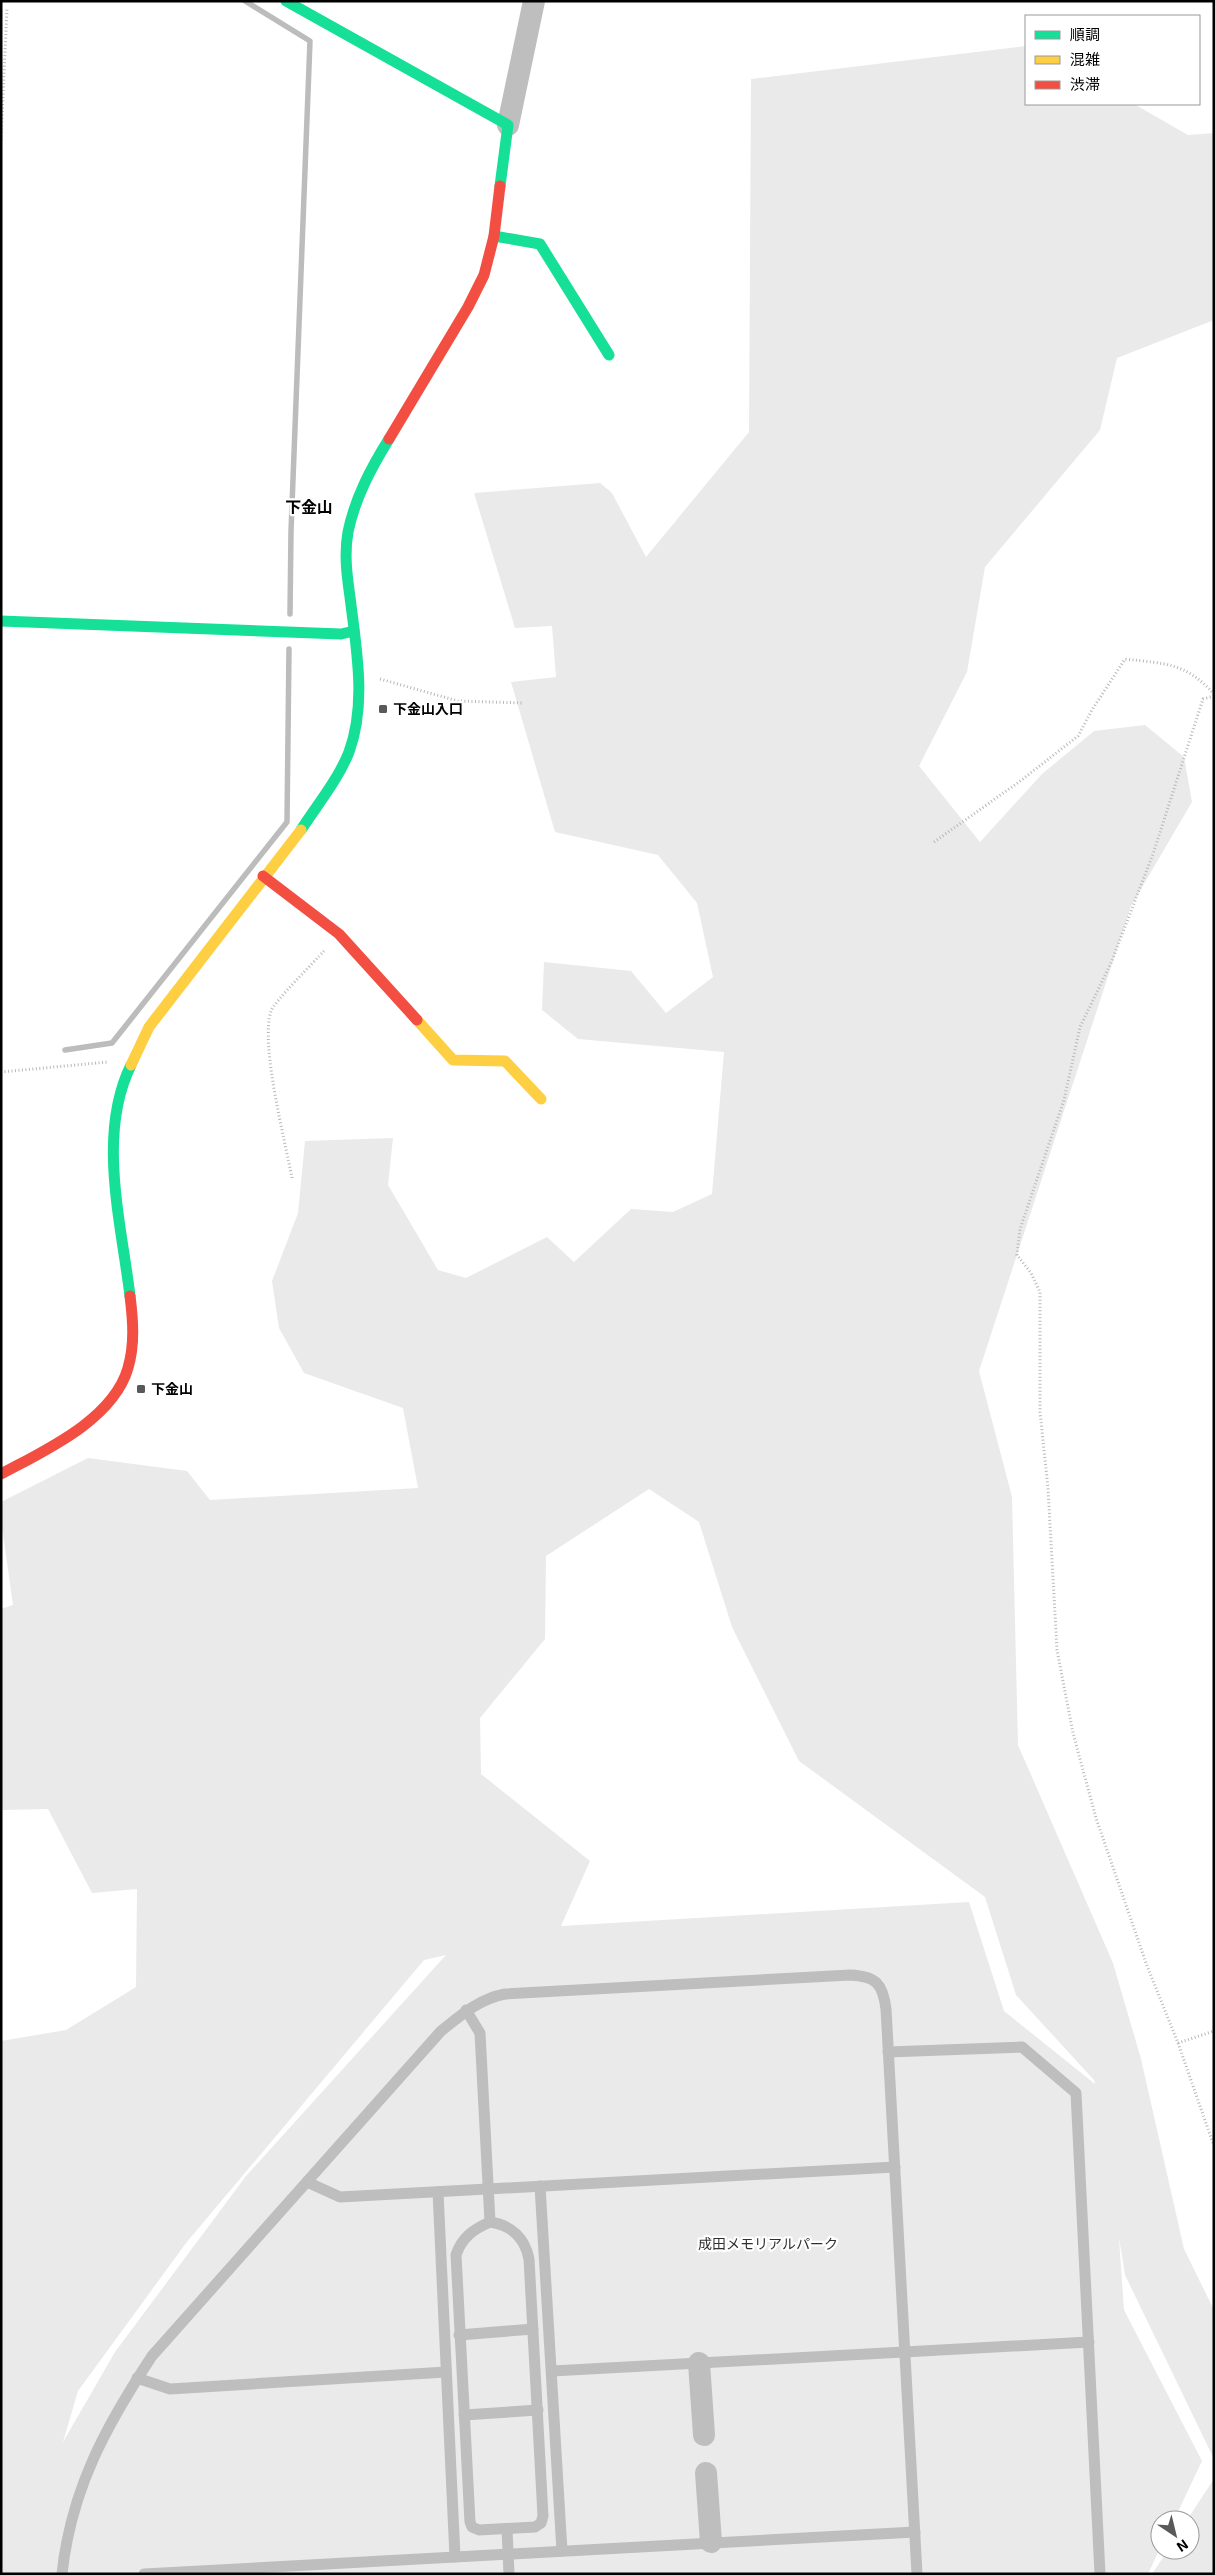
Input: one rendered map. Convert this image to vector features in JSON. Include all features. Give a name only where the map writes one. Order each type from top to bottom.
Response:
[{"type":"street","points":[[286,1],[508,125]]},
{"type":"street","points":[[1,1474],[66,1440],[92,1419],[112,1397],[128,1369],[134,1328],[112,1150],[115,1111],[123,1081],[149,1026],[298,834],[335,779],[348,751],[357,712],[360,674],[346,565],[348,533],[365,479],[468,307],[484,275],[494,236],[508,125],[534,1]]},
{"type":"street","points":[[494,236],[540,244],[609,355]]},
{"type":"street","points":[[1,621],[341,634],[354,631]]},
{"type":"street","points":[[264,876],[339,934],[453,1060],[505,1060],[541,1099]]},
{"type":"street","points":[[699,2363],[704,2435]]},
{"type":"street","points":[[706,2473],[711,2542]]},
{"type":"lane","points":[[62,2574],[72,2519],[86,2472],[119,2407],[152,2356],[441,2031],[466,2010],[488,1997],[505,1994],[867,1976],[878,1983],[884,1995],[917,2574]]},
{"type":"lane","points":[[466,2010],[480,2033],[490,2222]]},
{"type":"lane","points":[[888,2052],[1022,2047],[1076,2094],[1100,2574]]},
{"type":"lane","points":[[306,2182],[340,2198],[895,2167]]},
{"type":"lane","points":[[540,2186],[562,2551]]},
{"type":"lane","points":[[438,2192],[455,2557]]},
{"type":"lane","points":[[490,2222],[499,2224],[517,2233],[527,2249],[543,2516],[541,2523],[535,2527],[479,2530],[472,2527],[459,2335],[456,2255],[465,2238],[474,2230],[490,2222]]},
{"type":"lane","points":[[459,2335],[533,2329]]},
{"type":"lane","points":[[552,2371],[1089,2342]]},
{"type":"lane","points":[[137,2378],[170,2389],[446,2372]]},
{"type":"lane","points":[[464,2415],[538,2410]]},
{"type":"lane","points":[[507,2529],[509,2574]]},
{"type":"lane","points":[[144,2574],[915,2532]]},
{"type":"path","points":[[1,140],[8,8]]},
{"type":"path","points":[[934,842],[1019,782],[1078,736],[1092,710],[1126,659],[1172,665],[1198,677],[1214,695],[1203,699],[1153,854],[1111,963],[1080,1027],[1064,1100],[1020,1229],[1017,1255],[1030,1273],[1040,1292],[1040,1412],[1048,1488],[1056,1650],[1072,1733],[1096,1818],[1146,1963],[1178,2043],[1214,2146]]},
{"type":"path","points":[[360,674],[458,701],[524,703]]},
{"type":"path","points":[[292,1178],[275,1088],[268,1034],[271,1010],[306,972]]},
{"type":"path","points":[[1,1072],[132,1059]]},
{"type":"path","points":[[1178,2043],[1214,2031]]},
{"type":"green space","name":"成田メモリアルパーク","points":[[1025,46],[1025,105],[1136,105],[1188,135],[1214,133],[1214,320],[1117,358],[1100,430],[985,567],[967,672],[919,766],[980,842],[1042,774],[1094,731],[1145,725],[1184,757],[1192,802],[1131,906],[979,1371],[1012,1497],[1018,1745],[1113,1963],[1141,2059],[1184,2249],[1214,2310],[1214,2459],[1125,2275],[1119,2238],[1124,2310],[1202,2461],[1179,2510],[1150,2510],[1150,2560],[1154,2560],[1148,2574],[1,2574],[1,2041],[66,2030],[136,1987],[137,1889],[92,1893],[48,1809],[1,1810],[1,1609],[13,1605],[1,1520],[1,1502],[88,1458],[187,1471],[210,1500],[418,1488],[403,1408],[304,1373],[279,1328],[272,1281],[298,1213],[305,1141],[393,1138],[388,1185],[438,1270],[466,1278],[547,1237],[574,1262],[631,1209],[673,1212],[712,1194],[724,1052],[578,1039],[542,1010],[544,962],[631,971],[666,1013],[713,977],[697,903],[658,855],[555,832],[511,682],[556,677],[552,626],[515,628],[474,493],[600,483],[612,493],[646,557],[749,432],[751,79]],"holes":[[[649,1489],[699,1522],[732,1627],[799,1761],[985,1897],[1016,1995],[1094,2080],[1095,2084],[1004,2011],[969,1902],[561,1926],[590,1861],[481,1774],[480,1718],[545,1639],[546,1556]],[[446,1955],[246,2176],[115,2352],[63,2442],[78,2391],[186,2243],[424,1960]]]},
{"type":"green space","points":[[1214,2479],[1214,2574],[1152,2574],[1161,2560],[1200,2560],[1200,2510],[1194,2510]]},
{"type":"waterway","points":[[245,1],[310,41],[291,531],[290,614]]},
{"type":"waterway","points":[[65,1050],[112,1043],[287,822],[289,649]]},
{"type":"traffic: fast","points":[[286,1],[508,125],[500,186]]},
{"type":"traffic: fast","points":[[494,236],[540,244],[609,355]]},
{"type":"traffic: fast","points":[[301,830],[339,772],[349,752],[354,733],[359,695],[355,635],[347,573],[347,540],[351,519],[359,495],[389,439]]},
{"type":"traffic: fast","points":[[1,621],[341,634],[354,631]]},
{"type":"traffic: fast","points":[[130,1296],[117,1208],[113,1149],[115,1120],[121,1092],[131,1065]]},
{"type":"traffic: slow","points":[[131,1065],[149,1027],[301,830]]},
{"type":"traffic: slow","points":[[417,1020],[453,1060],[505,1061],[541,1099]]},
{"type":"traffic: jam","points":[[389,439],[468,307],[484,275],[494,236],[500,186]]},
{"type":"traffic: jam","points":[[263,876],[339,934],[417,1020]]},
{"type":"traffic: jam","points":[[1,1474],[75,1432],[93,1418],[120,1387],[128,1368],[132,1350],[133,1323],[130,1296]]},
{"type":"place","name":"下金山入口","points":[[383,709]]},
{"type":"place","name":"下金山","points":[[141,1389]]},
{"type":"district","name":"下金山","points":[[309,507]]}]
